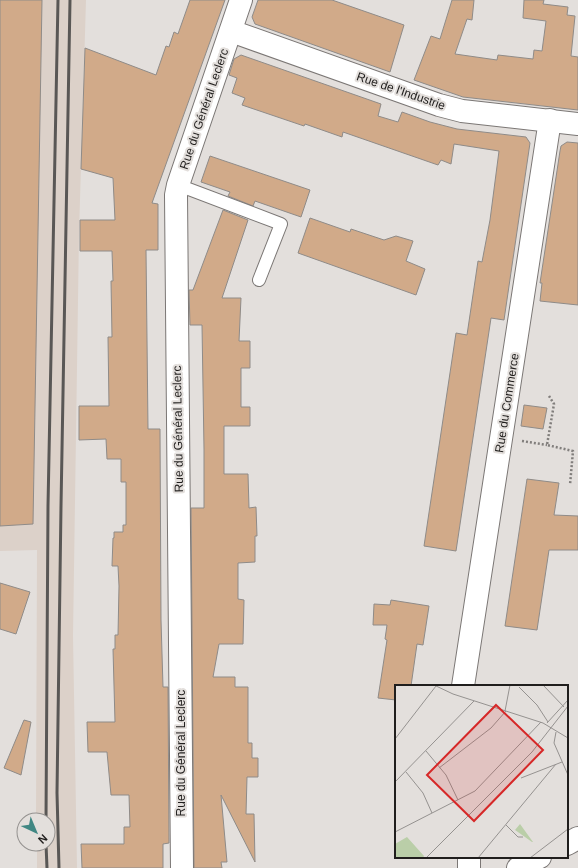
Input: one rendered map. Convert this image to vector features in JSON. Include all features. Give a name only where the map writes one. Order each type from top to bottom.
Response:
[{"type":"street","name":"Rue du Général Leclerc","points":[[182,868],[175,212],[178,185],[242,0]]},
{"type":"street","name":"Rue de l'Industrie","points":[[231,31],[439,105],[462,110],[578,124]]},
{"type":"street","name":"Rue du Commerce","points":[[463,685],[550,120]]},
{"type":"street","points":[[568,843],[578,838]]},
{"type":"street","points":[[469,858],[470,868]]},
{"type":"street","points":[[518,868],[538,858]]},
{"type":"lane","points":[[178,185],[281,224],[259,280]]},
{"type":"path","points":[[547,445],[554,404],[549,396]]},
{"type":"path","points":[[502,438],[547,445],[573,451],[570,485]]},
{"type":"shaded area","points":[[0,0],[86,0],[79,233],[73,636],[77,868],[37,868],[37,852],[56,852],[56,812],[36,812],[37,550],[0,551]]},
{"type":"building","points":[[0,0],[42,0],[33,524],[0,526]]},
{"type":"building","points":[[190,0],[225,0],[152,203],[158,204],[158,250],[146,250],[148,429],[160,429],[161,620],[163,687],[168,687],[169,843],[163,844],[163,868],[82,868],[81,844],[124,844],[124,827],[130,827],[129,795],[111,795],[107,752],[88,752],[87,722],[115,722],[113,649],[115,649],[115,635],[118,635],[119,586],[118,566],[112,566],[113,538],[114,532],[123,532],[123,525],[126,525],[126,482],[121,482],[121,459],[107,459],[106,439],[79,440],[79,406],[109,406],[108,337],[112,337],[111,281],[113,281],[112,251],[80,251],[80,220],[115,220],[113,178],[81,169],[85,48],[156,75],[166,46],[169,47],[174,32],[178,34]]},
{"type":"building","points":[[258,0],[332,0],[404,25],[390,72],[255,24],[252,17]]},
{"type":"building","points":[[452,0],[474,0],[472,20],[467,19],[455,54],[497,60],[498,55],[533,59],[534,50],[542,51],[546,21],[523,18],[524,0],[544,0],[543,4],[568,7],[567,15],[575,16],[571,56],[578,57],[578,110],[463,97],[414,80],[431,36],[440,39]]},
{"type":"building","points":[[241,55],[381,104],[378,116],[398,122],[402,112],[430,122],[457,129],[526,137],[530,143],[504,320],[491,318],[456,551],[424,546],[456,333],[467,335],[478,261],[482,262],[490,220],[499,151],[454,144],[451,164],[441,160],[438,165],[343,132],[342,137],[242,105],[245,98],[232,93],[237,78],[229,75],[234,59]]},
{"type":"building","points":[[567,142],[578,143],[578,305],[540,301],[542,283],[540,283],[560,151],[561,146]]},
{"type":"building","points":[[210,156],[310,190],[301,217],[255,201],[253,206],[228,196],[230,192],[201,182]]},
{"type":"building","points":[[223,210],[248,220],[222,298],[241,298],[239,341],[250,341],[250,368],[241,368],[241,407],[250,407],[250,426],[224,426],[224,474],[248,474],[249,508],[256,507],[257,536],[255,536],[255,562],[238,563],[238,599],[244,600],[243,644],[219,644],[213,677],[235,677],[235,687],[248,687],[248,743],[252,743],[252,758],[258,758],[258,777],[247,777],[246,814],[254,814],[255,862],[221,795],[227,862],[221,862],[222,868],[194,868],[191,508],[204,508],[204,449],[202,325],[190,325],[189,290],[193,290]]},
{"type":"building","points":[[310,218],[350,232],[351,229],[384,240],[396,236],[413,241],[406,261],[425,269],[416,295],[298,253]]},
{"type":"building","points":[[524,405],[547,408],[543,429],[521,426]]},
{"type":"building","points":[[527,479],[559,483],[554,515],[578,516],[578,550],[549,550],[537,630],[505,626]]},
{"type":"building","points":[[0,583],[30,592],[16,634],[0,629]]},
{"type":"building","points":[[391,600],[429,606],[423,645],[417,644],[411,685],[395,685],[395,700],[378,698],[387,640],[385,639],[387,625],[373,625],[374,604],[390,605]]},
{"type":"building","points":[[24,720],[31,722],[21,775],[4,768]]},
{"type":"railway","points":[[46,812],[48,506],[58,0]]},
{"type":"railway","points":[[59,868],[57,793],[70,0]]},
{"type":"railway","points":[[46,852],[47,868]]}]
